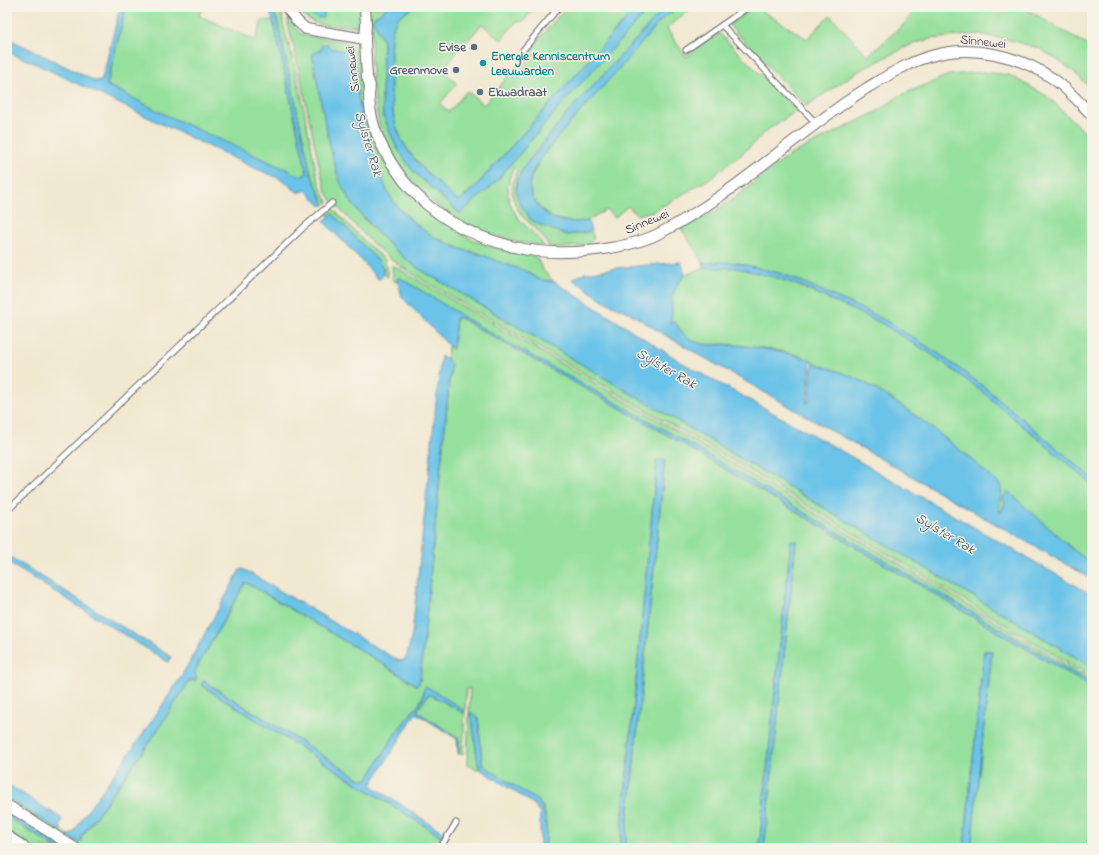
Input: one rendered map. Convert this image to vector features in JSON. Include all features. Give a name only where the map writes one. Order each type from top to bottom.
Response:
[{"type":"main road","points":[[7,839],[21,848]]},
{"type":"street","name":"Sinnewei","points":[[286,7],[298,22],[306,29],[365,39],[367,78],[370,83],[371,90],[369,96],[377,135],[385,152],[405,182],[438,214],[456,225],[489,240],[529,250],[548,252],[594,250],[626,245],[658,234],[729,191],[816,123],[852,98],[884,78],[915,62],[931,56],[958,52],[991,54],[1027,64],[1040,70],[1063,86],[1092,115]]},
{"type":"street","points":[[365,7],[365,39]]},
{"type":"street","points":[[7,805],[75,848]]},
{"type":"lane","points":[[523,50],[560,7]]},
{"type":"lane","points":[[686,50],[748,7]]},
{"type":"lane","points":[[722,25],[816,123]]},
{"type":"lane","points":[[7,511],[305,226],[332,203]]},
{"type":"lane","points":[[440,848],[456,823]]},
{"type":"green space","points":[[126,7],[203,7],[199,16],[255,40],[262,21],[273,20],[307,174],[301,176],[282,168],[172,118],[107,85]]},
{"type":"green space","points":[[271,7],[280,7],[282,12],[284,28],[298,83],[317,176],[328,202],[323,206],[322,205],[324,203],[311,174],[277,20]]},
{"type":"green space","points":[[298,7],[305,7],[324,12],[328,7],[362,7],[361,23],[359,26],[323,25],[309,20],[297,9]]},
{"type":"green space","points":[[369,7],[389,7],[374,17],[373,20],[383,40],[383,115],[396,146],[411,169],[458,212],[493,185],[563,103],[651,7],[666,7],[570,110],[526,164],[517,179],[516,190],[567,235],[589,232],[591,230],[594,239],[587,245],[550,249],[538,231],[524,218],[516,207],[512,189],[517,170],[514,167],[508,188],[510,202],[516,215],[544,246],[522,243],[480,231],[443,210],[427,197],[398,163],[388,146],[380,127],[372,75],[372,27]]},
{"type":"green space","points":[[414,7],[535,7],[524,21],[516,22],[501,40],[482,24],[442,70],[457,83],[440,104],[449,112],[467,91],[484,105],[566,7],[637,7],[474,188],[459,201],[449,194],[410,153],[402,140],[393,114],[391,83],[392,31],[401,15]]},
{"type":"green space","points":[[678,7],[694,7],[667,29],[686,57],[710,38],[719,33],[797,111],[770,128],[743,153],[709,179],[654,211],[637,215],[628,206],[614,218],[607,210],[588,221],[569,222],[552,218],[539,207],[532,197],[529,187],[531,177],[538,163],[556,139],[661,20]]},
{"type":"green space","points":[[753,7],[756,7],[807,39],[830,15],[868,56],[903,25],[917,7],[1023,7],[1092,48],[1092,90],[1072,70],[1041,49],[1014,41],[979,34],[930,39],[910,45],[857,72],[806,106],[729,25]]},
{"type":"green space","points":[[288,18],[302,34],[310,37],[343,41],[350,44],[355,49],[360,62],[362,84],[360,87],[362,87],[367,119],[372,138],[391,173],[404,189],[434,216],[468,237],[498,249],[536,257],[543,270],[553,281],[543,280],[576,311],[529,273],[507,266],[479,253],[464,250],[429,235],[399,209],[384,185],[382,175],[365,133],[357,86],[337,49],[317,51],[345,192],[368,223],[386,242],[406,259],[416,267],[1092,667],[1092,677],[737,463],[431,285],[400,266],[374,245],[333,202],[326,191],[288,26]]},
{"type":"green space","points":[[983,72],[1009,75],[1047,96],[1092,139],[1092,478],[983,386],[936,352],[883,319],[782,274],[738,263],[703,263],[681,228],[705,217],[729,202],[790,155],[878,111],[899,96],[949,75]]},
{"type":"green space","points":[[332,208],[385,260],[388,277],[383,274],[384,269],[381,264],[333,214],[329,216],[326,212]]},
{"type":"green space","points":[[392,265],[730,462],[1092,680],[1092,684],[672,434],[482,328],[399,277],[397,279],[398,283],[393,280]]},
{"type":"green space","points":[[716,267],[730,267],[749,270],[783,280],[805,288],[881,323],[937,358],[991,398],[1092,484],[1092,563],[1005,503],[1001,512],[999,512],[1001,493],[970,458],[920,419],[864,382],[796,355],[784,352],[758,347],[702,344],[688,338],[675,322],[672,324],[670,323],[672,314],[672,295],[675,287],[691,272]]},
{"type":"green space","points":[[458,317],[671,437],[1092,688],[1092,848],[971,848],[992,651],[984,651],[964,848],[764,848],[796,541],[791,540],[759,848],[625,848],[665,461],[657,460],[620,848],[545,848],[546,819],[543,806],[484,766],[482,762],[478,717],[471,713],[470,716],[472,718],[478,764],[480,769],[475,769],[467,764],[470,688],[466,689],[463,754],[459,754],[459,740],[457,737],[419,714],[418,709],[428,695],[431,694],[463,713],[426,687],[422,699],[397,731],[367,780],[362,780],[204,681],[201,685],[444,837],[437,848],[92,848],[88,845],[86,848],[80,848],[7,802],[7,798],[69,835],[69,837],[82,840],[81,838],[149,743],[190,680],[195,681],[195,671],[245,583],[375,659],[416,685],[418,684],[420,680],[451,365],[447,359],[448,346],[453,349],[456,318]]},
{"type":"green space","points":[[7,808],[70,848],[62,848],[7,813]]},
{"type":"green space","points":[[7,817],[56,848],[31,848],[7,832]]},
{"type":"water","points":[[120,7],[126,7],[107,85],[172,118],[301,176],[307,174],[273,20],[268,8],[271,7],[277,20],[311,174],[324,203],[321,206],[306,190],[297,192],[283,180],[254,168],[34,63],[7,53],[7,38],[95,81],[102,80]]},
{"type":"water","points":[[305,7],[328,7],[324,12],[323,18],[317,18]]},
{"type":"water","points":[[389,7],[414,7],[401,15],[397,20],[392,31],[391,38],[392,100],[393,114],[397,128],[402,141],[420,166],[449,194],[459,201],[474,188],[637,7],[651,7],[563,103],[493,185],[460,214],[411,169],[396,146],[383,115],[383,40],[373,20],[374,17]]},
{"type":"water","points":[[666,7],[678,7],[661,20],[554,142],[541,158],[531,176],[531,194],[542,211],[553,218],[562,221],[588,221],[591,230],[589,232],[567,235],[542,226],[531,220],[518,200],[516,190],[517,179],[526,164],[570,110]]},
{"type":"water","name":"Sylster Rak","points":[[328,44],[331,49],[341,50],[350,54],[354,60],[357,69],[359,106],[361,115],[385,186],[398,207],[418,226],[429,234],[453,246],[528,272],[540,280],[553,281],[686,365],[822,440],[1092,595],[1092,667],[416,267],[383,239],[360,213],[342,187],[327,135],[312,55],[321,50],[322,45]]},
{"type":"water","points":[[332,213],[381,264],[383,272],[380,279],[378,279],[324,222]]},
{"type":"water","points":[[681,262],[685,274],[674,292],[670,323],[672,324],[673,321],[675,322],[688,338],[703,344],[761,348],[811,360],[807,403],[809,401],[812,369],[814,363],[853,377],[865,383],[919,418],[1002,486],[999,512],[1001,512],[1005,503],[1003,499],[1005,494],[1009,492],[1076,552],[1092,563],[1092,579],[804,415],[628,312],[606,302],[572,279],[585,273],[617,268]]},
{"type":"water","points":[[703,263],[738,263],[782,274],[883,319],[936,352],[983,386],[1092,478],[1092,484],[980,390],[934,356],[881,323],[803,287],[781,279],[737,268],[704,268]]},
{"type":"water","points":[[399,277],[482,328],[672,434],[1092,684],[1092,688],[671,437],[458,317],[456,318],[452,349],[402,297],[397,279]]},
{"type":"water","points":[[441,356],[447,359],[451,365],[420,680],[418,685],[245,583],[195,671],[194,674],[197,677],[195,681],[192,679],[190,680],[149,743],[81,837],[82,840],[80,843],[68,837],[70,834],[73,834],[83,817],[143,734],[181,677],[240,570],[243,569],[399,661],[404,660],[407,655],[412,634]]},
{"type":"water","points":[[657,460],[665,460],[625,848],[620,848]]},
{"type":"water","points":[[791,540],[796,541],[764,848],[759,848]]},
{"type":"water","points":[[7,555],[171,657],[168,662],[7,562]]},
{"type":"water","points":[[984,651],[992,651],[971,848],[964,848]]},
{"type":"water","points":[[203,681],[362,780],[367,780],[397,731],[420,704],[423,691],[426,686],[464,710],[464,713],[431,695],[428,695],[418,709],[418,712],[457,737],[459,740],[459,754],[457,739],[416,713],[371,785],[444,833],[442,837],[201,685]]},
{"type":"water","points":[[471,712],[478,717],[482,762],[484,766],[538,801],[541,806],[546,823],[545,848],[540,848],[540,813],[535,805],[480,769],[478,764],[472,718],[470,716]]},
{"type":"water","points":[[7,784],[61,818],[62,820],[60,827],[62,828],[60,831],[7,798]]},
{"type":"water","points":[[7,813],[62,848],[56,848],[7,817]]},
{"type":"place","name":"Evise","points":[[474,47]]},
{"type":"place","name":"Energie Kenniscentrum Leeuwarden","points":[[483,63]]},
{"type":"place","name":"Greenmove","points":[[456,70]]},
{"type":"place","name":"Ekwadraat","points":[[480,92]]}]
